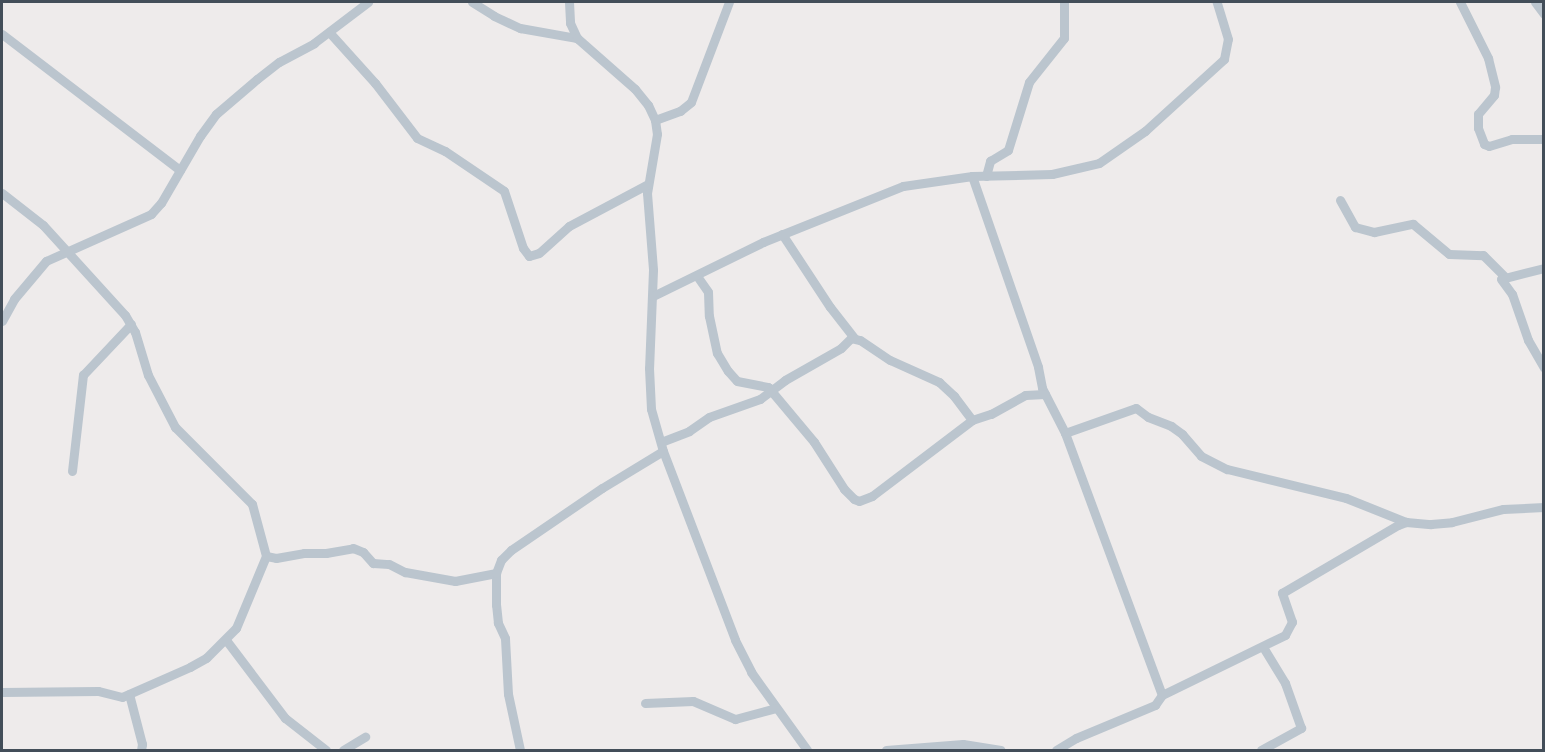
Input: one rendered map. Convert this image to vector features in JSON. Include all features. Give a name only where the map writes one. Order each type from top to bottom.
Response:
[{"type":"street","points":[[2,321],[14,299],[46,261],[151,214],[161,203],[209,123],[229,102],[279,62],[329,32],[368,2]]},
{"type":"street","points":[[472,2],[494,16],[520,28],[578,38]]},
{"type":"street","points":[[569,2],[570,23],[578,38],[635,88],[648,105],[655,120],[657,134],[648,184],[653,296],[649,389],[662,446],[735,640],[751,672],[807,750]]},
{"type":"street","points":[[655,120],[681,111],[691,102],[729,2]]},
{"type":"street","points":[[986,176],[990,161],[1008,150],[1029,82],[1064,38],[1064,2]]},
{"type":"street","points":[[653,296],[782,234],[903,186],[972,176],[1018,176],[1077,170],[1099,163],[1118,152],[1224,59],[1228,39],[1217,2]]},
{"type":"street","points":[[1460,2],[1488,58],[1495,87],[1494,95],[1478,114],[1484,144],[1489,146],[1512,139],[1544,139]]},
{"type":"street","points":[[1535,2],[1544,14]]},
{"type":"street","points":[[329,32],[375,83],[417,138],[445,151],[504,191],[523,248],[529,256],[539,253],[570,226],[648,184]]},
{"type":"street","points":[[2,34],[180,170]]},
{"type":"street","points":[[972,176],[1045,394],[1065,433],[1162,695]]},
{"type":"street","points":[[2,193],[43,225],[131,324],[148,375],[176,427],[252,504],[267,556],[236,628],[206,658],[190,667],[119,697],[98,691],[2,692]]},
{"type":"street","points":[[1340,200],[1355,227],[1374,232],[1413,224],[1449,254],[1483,255],[1505,277]]},
{"type":"street","points":[[782,234],[830,307],[854,338],[890,360],[939,382],[954,396],[972,420]]},
{"type":"street","points":[[1544,268],[1505,277],[1501,281],[1512,294],[1528,340],[1544,368]]},
{"type":"street","points":[[697,276],[708,292],[709,316],[717,353],[728,371],[737,381],[768,387],[820,450],[844,489],[859,501],[912,467],[972,420],[991,414],[1025,394],[1045,394]]},
{"type":"street","points":[[72,471],[83,375],[131,324]]},
{"type":"street","points":[[520,750],[508,694],[505,638],[497,614],[496,573],[501,560],[511,550],[662,446],[709,417],[752,403],[854,338]]},
{"type":"street","points":[[1065,433],[1136,408],[1148,417],[1171,426],[1182,434],[1201,456],[1227,469],[1346,498],[1406,522],[1431,524],[1468,519],[1503,509],[1544,507]]},
{"type":"street","points":[[1056,750],[1076,738],[1155,705],[1162,695],[1263,647],[1285,634],[1290,627],[1290,615],[1282,593],[1285,590],[1406,522]]},
{"type":"street","points":[[267,556],[276,558],[304,553],[326,554],[353,548],[363,552],[373,563],[388,564],[405,572],[459,581],[496,573]]},
{"type":"street","points":[[226,640],[285,717],[326,750]]},
{"type":"street","points":[[1261,750],[1301,728],[1285,683],[1263,647]]},
{"type":"street","points":[[129,694],[142,744],[141,750]]},
{"type":"street","points":[[645,703],[693,701],[735,719],[776,708]]},
{"type":"street","points":[[343,750],[365,737]]},
{"type":"street","points":[[886,750],[963,744],[1001,750]]}]
